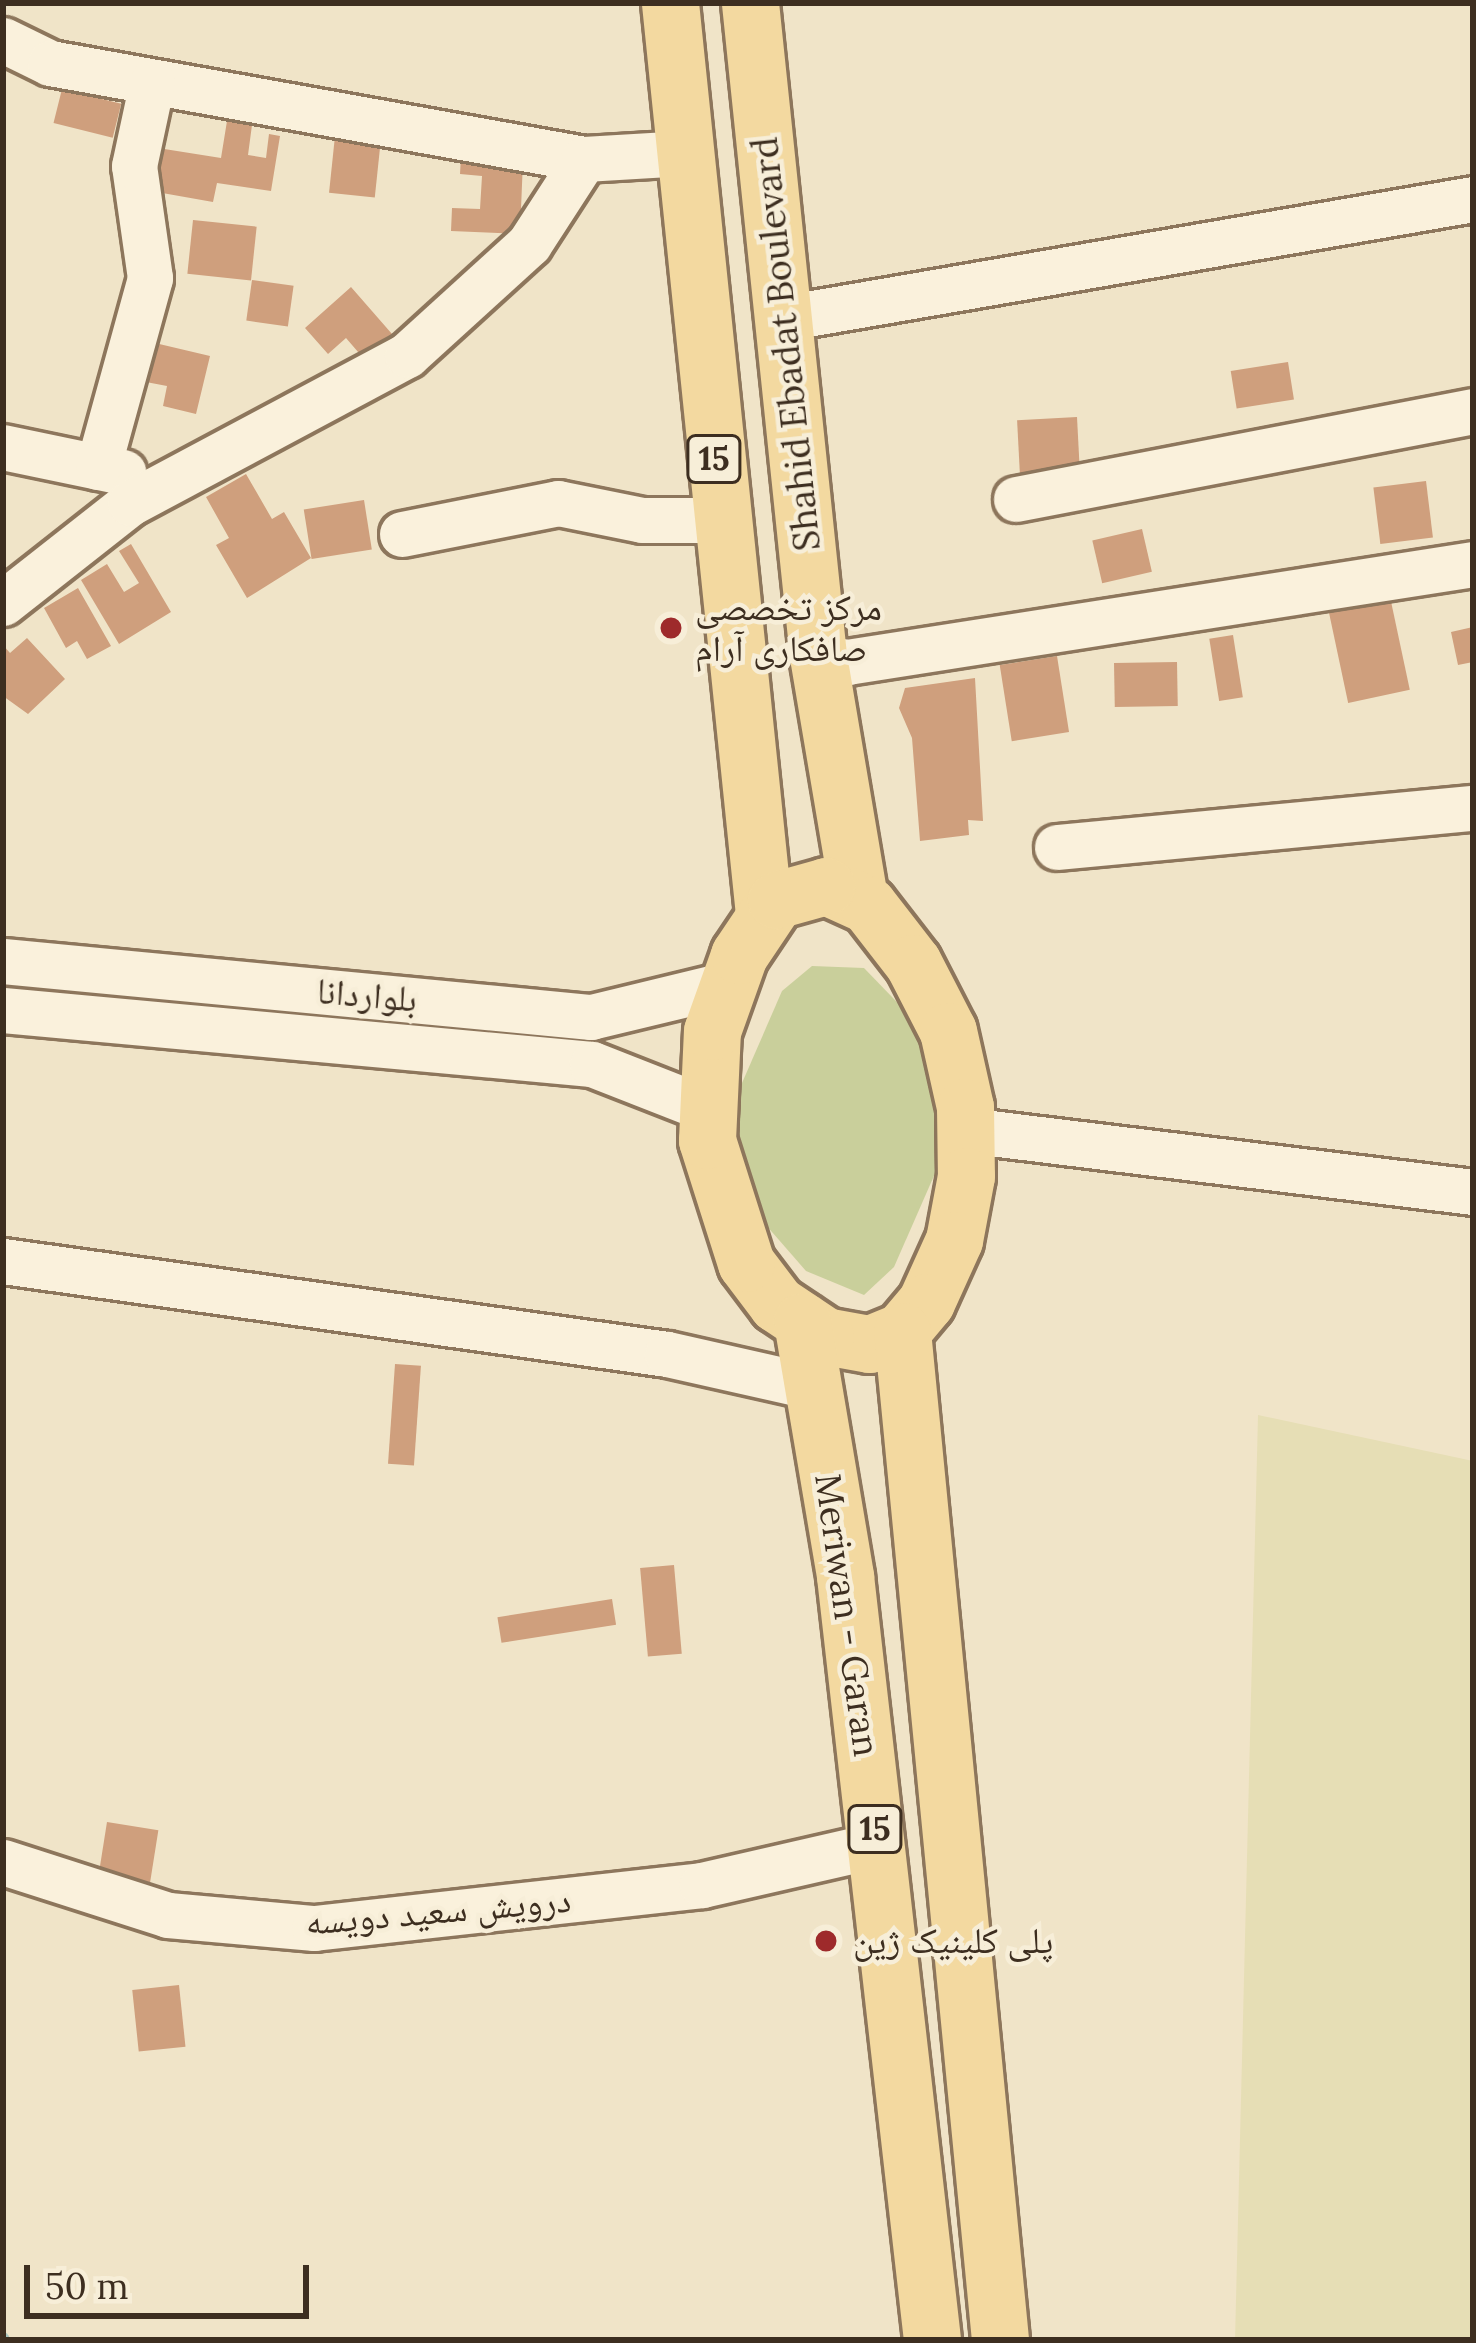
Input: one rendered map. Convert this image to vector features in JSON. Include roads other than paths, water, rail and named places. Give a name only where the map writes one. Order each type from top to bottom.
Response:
[{"type":"main road","name":"15","points":[[670,3],[719,520],[740,668],[764,914]]},
{"type":"main road","name":"Shahid Ebadat Boulevard","points":[[750,3],[818,656],[859,898]]},
{"type":"main road","points":[[740,668],[758,684],[782,687],[805,677],[818,656]]},
{"type":"main road","points":[[808,886],[859,898],[894,933],[935,1002],[957,1069],[965,1130],[954,1240],[926,1302],[902,1330],[858,1344],[802,1321],[777,1304],[746,1264],[722,1203],[707,1109],[712,1031],[727,984],[764,914],[784,894],[808,886]]},
{"type":"main road","name":"Meriwan - Garan","points":[[802,1321],[854,1651],[932,2340]]},
{"type":"main road","name":"15","points":[[902,1330],[1000,2340]]},
{"type":"main road","points":[[854,1651],[887,1621],[931,1630]]},
{"type":"street","points":[[3,40],[50,63],[584,159],[686,153]]},
{"type":"street","points":[[98,467],[150,278],[134,166],[152,82]]},
{"type":"street","points":[[3,603],[159,488],[406,355],[529,244],[584,159]]},
{"type":"street","points":[[784,318],[1473,199]]},
{"type":"street","points":[[1016,499],[1473,410]]},
{"type":"street","points":[[3,446],[98,467],[159,488]]},
{"type":"street","points":[[402,534],[558,503],[642,520],[719,520]]},
{"type":"street","points":[[818,656],[847,662],[1473,564]]},
{"type":"street","points":[[1057,847],[1473,808]]},
{"type":"street","name":"بلواردانا","points":[[3,961],[592,1016],[727,984]]},
{"type":"street","name":"بلواردانا","points":[[3,1010],[592,1064],[707,1109]]},
{"type":"street","points":[[965,1130],[1473,1192]]},
{"type":"street","points":[[3,1261],[667,1354],[813,1387]]},
{"type":"street","name":"درویش سعید دویسه","points":[[3,1862],[168,1915],[314,1928],[702,1885],[877,1845]]},
{"type":"place","name":"مرکز تخصصی صافکاری آرام","points":[[671,628]]},
{"type":"place","name":"پلی کلینیک ژین","points":[[826,1941]]}]
